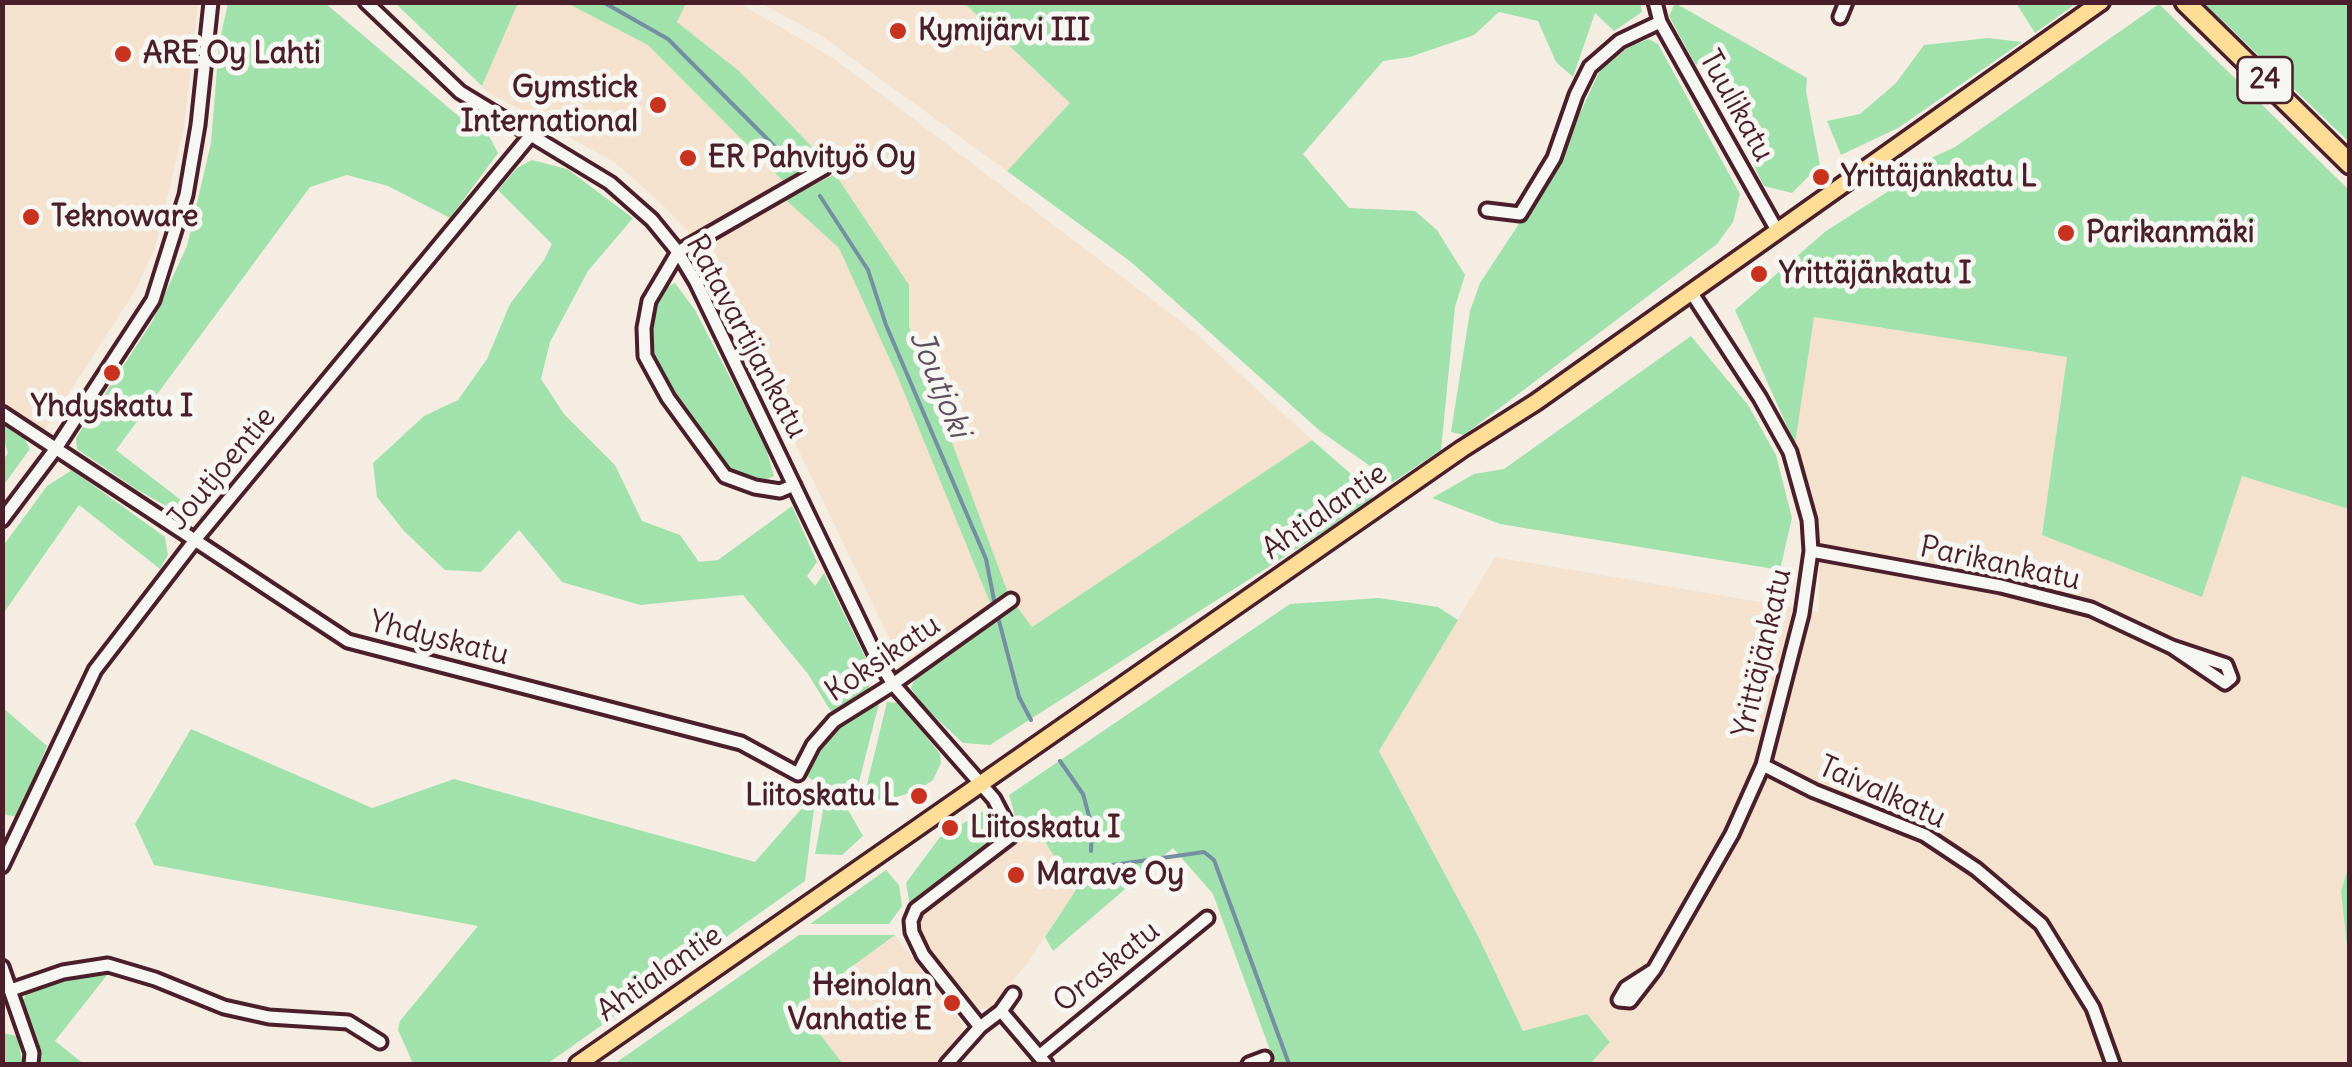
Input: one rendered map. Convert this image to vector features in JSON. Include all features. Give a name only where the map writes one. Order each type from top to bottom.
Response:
[{"type":"highway","name":"24","points":[[2185,2],[2350,164]]},
{"type":"main road","name":"Ahtialantie","points":[[578,1064],[1778,232],[2101,2]]},
{"type":"street","points":[[2,520],[57,446],[153,300],[186,195],[211,2]]},
{"type":"street","name":"Ratavartijankatu","points":[[366,2],[460,92],[610,183],[652,220],[678,252],[893,684],[994,799],[1010,837],[916,909],[910,921],[923,955],[980,1027]]},
{"type":"street","name":"Tuulikatu","points":[[1655,2],[1660,22],[1778,232]]},
{"type":"street","points":[[1840,17],[1846,2]]},
{"type":"street","points":[[1487,210],[1520,214],[1554,158],[1576,94],[1590,67],[1620,42],[1660,22]]},
{"type":"street","name":"Joutjoentie","points":[[2,866],[95,670],[195,540],[530,136]]},
{"type":"street","points":[[794,485],[780,491],[725,476],[668,398],[645,356],[644,328],[649,302],[678,252],[824,168]]},
{"type":"street","name":"Yrittäjänkatu","points":[[1654,970],[1732,834],[1762,766],[1802,614],[1811,551],[1808,520],[1790,452],[1760,398],[1690,292]]},
{"type":"street","name":"Yhdyskatu","points":[[2,413],[348,642],[741,743],[798,774]]},
{"type":"street","name":"Parikankatu","points":[[1811,551],[2001,586],[2090,609],[2172,647],[2226,665],[2231,678],[2225,683],[2172,647]]},
{"type":"street","name":"Koksikatu","points":[[798,774],[813,745],[834,721],[1011,600]]},
{"type":"street","name":"Taivalkatu","points":[[1762,766],[1925,835],[1989,880],[2040,924],[2093,1008],[2112,1064]]},
{"type":"street","name":"Oraskatu","points":[[1042,1060],[1207,918]]},
{"type":"street","points":[[11,990],[63,972],[108,965],[224,1007],[269,1017],[348,1022],[380,1042]]},
{"type":"street","points":[[2,966],[32,1053],[31,1064]]},
{"type":"street","points":[[946,1064],[1012,994]]},
{"type":"street","points":[[1001,1010],[1042,1060]]},
{"type":"street","points":[[1249,1064],[1264,1058]]},
{"type":"shaded area","points":[[2,3],[198,3],[184,128],[155,248],[135,291],[45,430],[3,402]]},
{"type":"shaded area","points":[[518,3],[567,3],[648,45],[783,181],[691,235],[614,162],[482,86]]},
{"type":"shaded area","points":[[686,3],[739,3],[833,58],[1192,330],[1312,440],[1032,627],[1008,594],[907,664],[900,661],[708,262],[697,248],[834,173],[739,71],[677,22]]},
{"type":"shaded area","points":[[760,3],[964,3],[1071,103],[1007,171],[820,35]]},
{"type":"shaded area","points":[[1813,317],[2067,357],[2042,535],[2242,475],[2349,509],[2350,867],[2341,891],[2350,963],[2349,1064],[1590,1064],[1610,1042],[1523,1031],[1478,936],[1379,751],[1495,557],[1819,612],[1819,517],[1795,444]]},
{"type":"shaded area","points":[[1033,824],[1076,890],[1028,962],[990,1008],[974,1010],[928,951],[916,919],[920,910]]},
{"type":"shaded area","points":[[895,935],[962,1023],[963,1036],[939,1064],[843,1064],[797,1006]]},
{"type":"green space","points":[[1640,2],[1642,12],[1614,31],[1595,13],[1573,77],[1556,62],[1538,21],[1499,12],[1474,35],[1410,57],[1383,61],[1303,154],[1349,208],[1415,211],[1437,230],[1465,275],[1455,307],[1441,450],[1393,482],[1320,431],[1131,262],[1007,171],[1070,103],[964,3]]},
{"type":"green space","points":[[228,3],[325,3],[475,130],[489,136],[498,153],[450,218],[388,186],[347,175],[310,187],[116,450],[203,517],[191,520],[77,449],[76,438],[152,322],[187,246],[211,143],[219,44]]},
{"type":"green space","points":[[395,3],[518,3],[482,86]]},
{"type":"green space","points":[[567,3],[686,3],[677,22],[739,71],[815,150],[814,163],[783,181],[648,45]]},
{"type":"green space","points":[[1675,3],[1807,78],[1820,165],[1792,193],[1764,186],[1704,67],[1695,64],[1669,16]]},
{"type":"green space","points":[[2016,3],[2077,3],[2035,33]]},
{"type":"green space","points":[[2204,3],[2349,3],[2349,142]]},
{"type":"green space","points":[[2159,4],[2349,190],[2349,509],[2242,476],[2202,597],[2042,535],[2067,357],[1814,317],[1795,444],[1735,310],[1826,231],[1892,189],[1914,166],[1955,147]]},
{"type":"green space","points":[[1988,38],[2022,42],[1898,128],[1841,155],[1827,121],[1860,114],[1896,83],[1924,45]]},
{"type":"green space","points":[[1649,39],[1658,44],[1740,194],[1733,222],[1717,244],[1464,435],[1451,432],[1470,311],[1480,283],[1553,172],[1600,70],[1629,47]]},
{"type":"green space","points":[[532,160],[567,169],[633,218],[588,271],[550,342],[541,379],[564,414],[615,465],[642,521],[680,535],[699,562],[718,560],[792,506],[817,562],[807,576],[815,586],[824,573],[872,671],[868,692],[832,713],[808,674],[743,595],[640,605],[562,582],[519,530],[481,572],[445,570],[404,531],[377,497],[373,463],[424,416],[458,400],[487,359],[510,304],[552,244],[498,190],[517,168]]},
{"type":"green space","points":[[835,174],[909,285],[909,327],[1008,593],[991,605],[897,375],[839,248],[786,200]]},
{"type":"green space","points":[[675,283],[695,310],[765,445],[774,476],[765,480],[726,468],[675,396],[651,352],[650,320],[664,289]]},
{"type":"green space","points":[[1691,336],[1748,405],[1776,455],[1792,518],[1780,570],[1500,524],[1432,498],[1474,474],[1504,469]]},
{"type":"green space","points":[[3,422],[23,436],[30,449],[3,486],[3,460],[8,453]]},
{"type":"green space","points":[[1312,440],[1374,494],[1367,504],[990,745],[963,743],[921,704],[911,688],[917,674],[1016,605],[1032,627]]},
{"type":"green space","points":[[72,470],[165,537],[168,555],[160,569],[79,505],[3,614],[3,546],[47,486]]},
{"type":"green space","points":[[1379,598],[1438,607],[1458,620],[1379,751],[1478,936],[1523,1031],[1587,1014],[1610,1042],[1590,1064],[1275,1064],[1213,894],[1173,848],[1053,951],[1045,937],[1076,890],[1034,825],[1020,834],[1009,795],[1290,604]]},
{"type":"green space","points":[[872,700],[880,700],[854,801],[824,789],[803,773],[817,747],[837,723]]},
{"type":"green space","points":[[887,702],[899,703],[940,754],[941,763],[933,780],[916,791],[887,800],[863,801]]},
{"type":"green space","points":[[2,707],[47,746],[18,817],[3,814]]},
{"type":"green space","points":[[191,729],[372,808],[454,779],[755,862],[816,792],[805,881],[547,1064],[410,1064],[398,1030],[400,1021],[478,926],[154,865],[135,824]]},
{"type":"green space","points":[[825,799],[847,808],[863,836],[842,855],[815,854]]},
{"type":"green space","points":[[982,812],[995,818],[999,830],[996,843],[910,906],[906,883],[940,837]]},
{"type":"green space","points":[[886,870],[899,885],[902,906],[889,924],[810,924]]},
{"type":"green space","points":[[2350,871],[2349,963],[2341,891]]},
{"type":"green space","points":[[799,935],[895,935],[798,1006],[843,1064],[614,1064]]},
{"type":"green space","points":[[111,970],[55,1041],[84,1064],[42,1064],[22,1002],[28,990],[65,976]]},
{"type":"green space","points":[[3,1033],[17,1036],[23,1064],[3,1064]]},
{"type":"waterway","name":"Joutjoki","points":[[603,2],[668,39],[794,166]]},
{"type":"waterway","name":"Joutjoki","points":[[820,196],[868,270],[886,325],[986,559],[994,600]]},
{"type":"waterway","name":"Joutjoki","points":[[999,621],[1019,697],[1031,720]]},
{"type":"waterway","name":"Joutjoki","points":[[1060,761],[1083,794],[1092,827],[1091,851]]},
{"type":"waterway","name":"Joutjoki","points":[[1106,866],[1204,852],[1214,860],[1289,1064]]},
{"type":"place","name":"Kymijärvi III","points":[[898,31]]},
{"type":"place","name":"ARE Oy Lahti","points":[[123,54]]},
{"type":"place","name":"Gymstick International","points":[[658,105]]},
{"type":"place","name":"ER Pahvityö Oy","points":[[688,158]]},
{"type":"place","name":"Yrittäjänkatu L","points":[[1821,177]]},
{"type":"place","name":"Teknoware","points":[[31,217]]},
{"type":"place","name":"Parikanmäki","points":[[2066,233]]},
{"type":"place","name":"Yrittäjänkatu I","points":[[1759,274]]},
{"type":"place","name":"Yhdyskatu I","points":[[112,373]]},
{"type":"place","name":"Liitoskatu L","points":[[919,796]]},
{"type":"place","name":"Liitoskatu I","points":[[950,828]]},
{"type":"place","name":"Marave Oy","points":[[1016,875]]},
{"type":"place","name":"Heinolan Vanhatie E","points":[[952,1003]]}]
